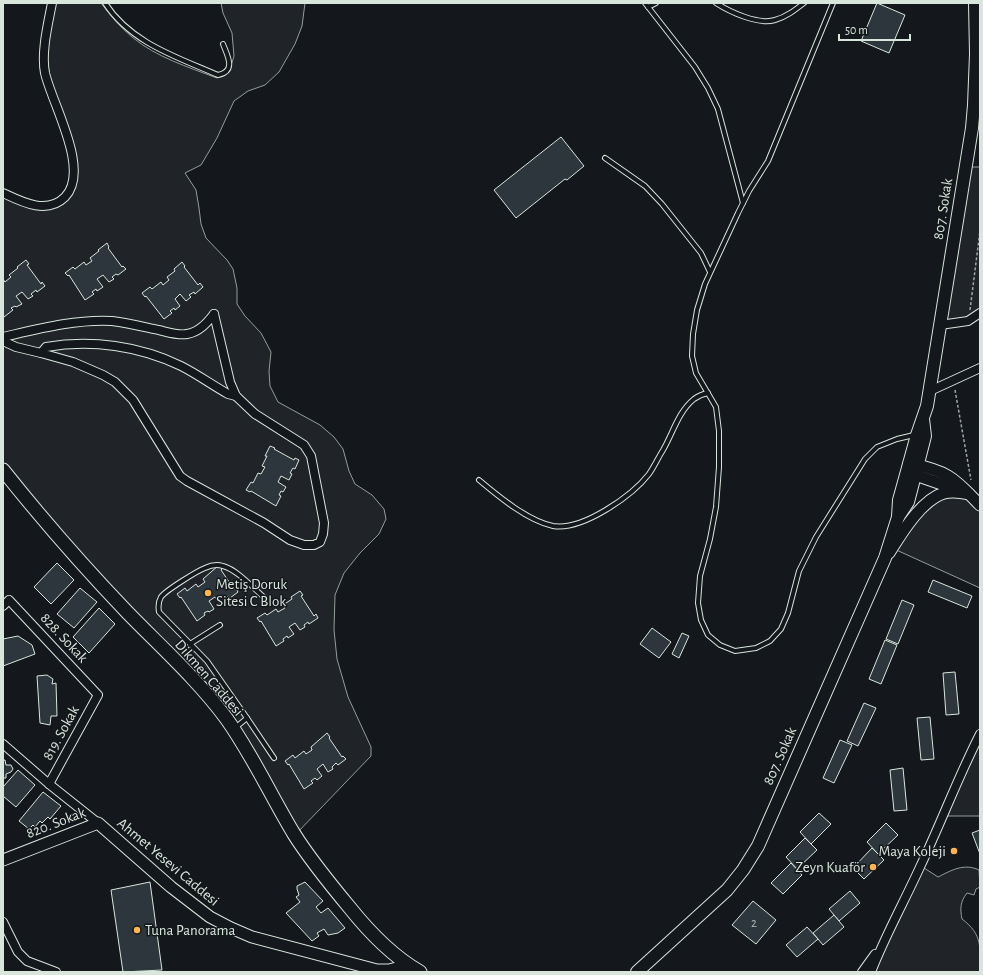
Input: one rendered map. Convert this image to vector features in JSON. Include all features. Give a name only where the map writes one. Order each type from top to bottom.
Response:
[{"type":"main road","name":"807. Sokak","points":[[637,972],[727,890],[743,870],[758,846],[885,558],[898,517],[908,502],[917,435],[930,391],[972,128],[976,54],[976,3]]},
{"type":"main road","name":"807. Sokak","points":[[912,469],[925,436],[923,418]]},
{"type":"main road","name":"Dikmen Caddesi","points":[[3,470],[38,514],[102,586],[194,679],[234,729],[295,835],[315,865],[382,944],[408,965],[420,972]]},
{"type":"street","points":[[3,193],[34,206],[48,206],[59,202],[67,195],[72,185],[75,173],[73,159],[64,125],[45,72],[44,55],[52,3]]},
{"type":"street","points":[[940,325],[968,321],[980,313]]},
{"type":"street","points":[[3,337],[52,326],[94,321],[128,323],[183,334],[194,332],[204,326],[214,314],[230,382],[236,396],[255,414],[304,445],[311,456],[324,524],[320,542],[314,545],[304,545],[290,540],[264,523],[187,481],[176,470],[133,400],[115,382],[73,362],[16,347],[3,341]]},
{"type":"street","points":[[42,353],[43,349],[46,347],[76,343],[100,344],[140,351],[181,366],[228,394],[236,396]]},
{"type":"street","points":[[930,391],[980,368]]},
{"type":"street","points":[[912,469],[974,500]]},
{"type":"street","points":[[885,558],[914,518],[933,499],[948,492],[956,491],[974,500]]},
{"type":"street","name":"828. Sokak","points":[[6,603],[98,696]]},
{"type":"street","name":"819. Sokak","points":[[49,784],[98,696]]},
{"type":"street","points":[[871,972],[880,947],[921,866],[966,761],[980,734]]},
{"type":"street","name":"Ahmet Yesevi Caddesi","points":[[3,744],[49,784],[98,823],[190,903],[210,917],[252,937],[377,970],[389,970],[408,965]]},
{"type":"street","name":"820. Sokak","points":[[3,860],[98,823]]},
{"type":"street","points":[[3,922],[18,952],[27,961],[56,972]]},
{"type":"street","points":[[862,972],[880,947]]},
{"type":"lane","points":[[105,3],[120,22],[140,38],[164,51],[218,74],[226,71],[229,66],[223,44]]},
{"type":"lane","points":[[656,3],[646,5],[695,67],[708,88],[718,109],[743,203]]},
{"type":"lane","points":[[716,3],[722,7],[755,20],[774,21],[788,15],[804,3]]},
{"type":"lane","points":[[833,3],[768,161],[743,203],[710,272],[697,310],[693,334],[692,356],[696,373],[716,407],[719,431],[719,467],[716,507],[710,539],[700,576],[698,603],[701,620],[708,635],[720,645],[735,651],[756,648],[770,641],[781,629],[788,613],[799,571],[816,536],[865,459],[877,447],[897,439],[917,435]]},
{"type":"lane","points":[[605,158],[645,186],[662,204],[701,253],[710,272]]},
{"type":"lane","points":[[479,480],[503,500],[541,522],[553,526],[565,526],[585,521],[601,514],[626,496],[648,475],[664,449],[676,423],[687,405],[695,398],[708,393]]},
{"type":"lane","points":[[267,600],[229,568],[216,565],[205,568],[164,594],[159,602],[159,612],[207,661],[248,718],[274,758]]},
{"type":"lane","points":[[190,644],[220,625]]},
{"type":"lane","points":[[234,729],[248,718]]},
{"type":"path","points":[[968,321],[980,231]]},
{"type":"path","points":[[953,380],[974,500]]},
{"type":"shaded area","points":[[52,3],[101,3],[123,29],[141,44],[173,61],[217,78],[230,69],[234,56],[232,33],[223,13],[221,3],[305,3],[302,26],[295,44],[279,72],[265,85],[248,91],[234,101],[217,138],[201,165],[185,173],[196,190],[201,224],[206,238],[227,260],[233,269],[237,288],[237,304],[245,316],[261,333],[271,352],[269,371],[270,386],[278,402],[320,425],[334,437],[343,449],[349,471],[355,484],[372,495],[384,509],[386,519],[379,534],[360,553],[344,573],[335,595],[334,630],[337,659],[348,697],[371,747],[371,756],[295,835],[242,743],[3,470],[3,193],[34,206],[59,203],[75,173],[45,72]]},
{"type":"shaded area","points":[[966,167],[980,167],[980,313],[976,317],[940,325]]},
{"type":"shaded area","points":[[956,491],[980,505],[980,588],[892,548],[922,509]]},
{"type":"shaded area","points":[[980,734],[980,816],[942,816]]},
{"type":"shaded area","points":[[921,866],[938,877],[963,867],[979,870],[980,887],[976,889],[974,895],[967,893],[963,899],[961,909],[962,919],[974,931],[979,942],[980,972],[871,972]]},
{"type":"building","points":[[877,3],[905,15],[889,53],[861,41]]},
{"type":"building","points":[[561,137],[584,166],[567,180],[565,179],[516,218],[494,190]]},
{"type":"building","points":[[107,243],[108,248],[122,267],[123,266],[126,269],[118,275],[116,274],[112,277],[114,279],[109,282],[103,275],[97,279],[103,287],[97,291],[96,289],[92,292],[94,294],[85,300],[69,275],[68,276],[65,273],[73,267],[75,269],[84,262],[86,265],[92,261],[90,258]]},
{"type":"building","points":[[26,260],[29,264],[27,265],[41,284],[42,282],[45,286],[37,292],[36,290],[31,294],[33,296],[28,299],[22,292],[16,296],[22,304],[11,308],[13,310],[4,317],[3,279],[5,282],[11,277],[9,275]]},
{"type":"building","points":[[182,262],[185,266],[184,267],[198,285],[200,283],[203,287],[195,294],[194,292],[189,295],[191,297],[186,301],[180,294],[175,299],[180,306],[175,310],[174,308],[170,311],[172,313],[164,319],[142,293],[150,287],[152,289],[161,282],[163,285],[169,280],[167,277],[175,271],[174,269]]},
{"type":"building","points":[[270,446],[294,460],[295,458],[299,460],[295,469],[293,468],[290,473],[292,474],[289,480],[281,476],[278,482],[286,487],[283,492],[281,491],[279,495],[281,496],[276,506],[251,491],[246,490],[251,482],[253,483],[258,473],[261,474],[265,467],[262,466]]},
{"type":"building","points":[[57,563],[74,580],[51,604],[34,587]]},
{"type":"building","name":"Metiş Doruk Sitesi C Blok","points":[[219,565],[234,589],[236,588],[238,592],[230,598],[229,596],[224,599],[226,601],[221,605],[215,597],[209,601],[214,609],[204,613],[205,615],[197,621],[181,597],[180,598],[177,594],[185,588],[187,591],[196,584],[198,587],[205,582],[203,579]]},
{"type":"building","points":[[933,580],[972,596],[967,608],[928,592]]},
{"type":"building","points":[[80,588],[97,602],[74,628],[57,614]]},
{"type":"building","points":[[300,591],[303,595],[301,596],[314,616],[316,614],[318,618],[309,624],[308,622],[304,625],[305,627],[300,630],[295,623],[289,627],[294,634],[288,638],[287,636],[283,639],[284,641],[276,646],[261,621],[260,622],[257,618],[265,613],[267,615],[276,609],[278,612],[285,608],[283,605]]},
{"type":"building","points":[[902,600],[914,605],[898,644],[886,639]]},
{"type":"building","points":[[99,608],[115,624],[89,653],[73,637]]},
{"type":"building","points":[[652,628],[671,642],[659,658],[640,644]]},
{"type":"building","points":[[682,633],[689,636],[679,658],[672,654]]},
{"type":"building","points":[[18,636],[32,645],[35,654],[3,666],[3,639]]},
{"type":"building","points":[[885,640],[897,645],[881,684],[869,679]]},
{"type":"building","points":[[955,672],[959,714],[946,715],[943,673]]},
{"type":"building","points":[[47,675],[53,679],[52,684],[56,683],[57,716],[51,716],[50,725],[40,723],[37,676]]},
{"type":"building","points":[[864,703],[876,708],[858,746],[847,741]]},
{"type":"building","points":[[930,717],[934,759],[921,760],[917,718]]},
{"type":"building","points":[[327,733],[342,757],[343,756],[346,759],[338,765],[336,763],[332,767],[333,769],[328,772],[323,764],[317,769],[322,776],[317,780],[315,778],[311,781],[313,783],[304,789],[289,764],[288,765],[285,761],[293,755],[295,758],[304,751],[306,754],[312,750],[311,747]]},
{"type":"building","points":[[840,740],[852,745],[834,783],[823,778]]},
{"type":"building","points":[[3,760],[5,760],[6,765],[11,765],[13,769],[11,772],[6,774],[6,778],[3,778]]},
{"type":"building","points":[[903,768],[907,810],[894,811],[890,770]]},
{"type":"building","points":[[18,770],[35,785],[16,807],[3,796],[3,787]]},
{"type":"building","points":[[43,792],[61,806],[50,819],[48,817],[42,823],[40,821],[35,827],[33,825],[29,829],[19,821]]},
{"type":"building","points":[[819,813],[831,824],[811,844],[800,832]]},
{"type":"building","points":[[886,823],[898,835],[878,854],[867,842]]},
{"type":"building","points":[[980,830],[980,854],[972,833]]},
{"type":"building","points":[[805,838],[817,850],[797,869],[786,857]]},
{"type":"building","points":[[872,848],[884,860],[864,879],[853,868]]},
{"type":"building","points":[[791,863],[802,875],[783,894],[771,883]]},
{"type":"building","name":"Tuna Panorama","points":[[150,882],[162,970],[123,972],[111,890]]},
{"type":"building","points":[[305,882],[323,901],[316,907],[321,913],[328,908],[345,928],[338,933],[328,935],[324,929],[317,933],[319,936],[312,941],[286,913],[300,902],[296,897],[299,895],[297,886]]},
{"type":"building","points":[[850,891],[860,903],[839,921],[829,909]]},
{"type":"building","points":[[753,901],[776,920],[756,944],[732,925]]},
{"type":"building","points":[[834,915],[844,927],[823,945],[813,933]]},
{"type":"building","points":[[807,927],[818,939],[797,957],[786,945]]},
{"type":"place","name":"Metiş Doruk Sitesi C Blok","points":[[208,593]]},
{"type":"place","name":"Maya Koleji","points":[[954,851]]},
{"type":"place","name":"Zeyn Kuaför","points":[[873,867]]},
{"type":"place","name":"Tuna Panorama","points":[[137,930]]}]
